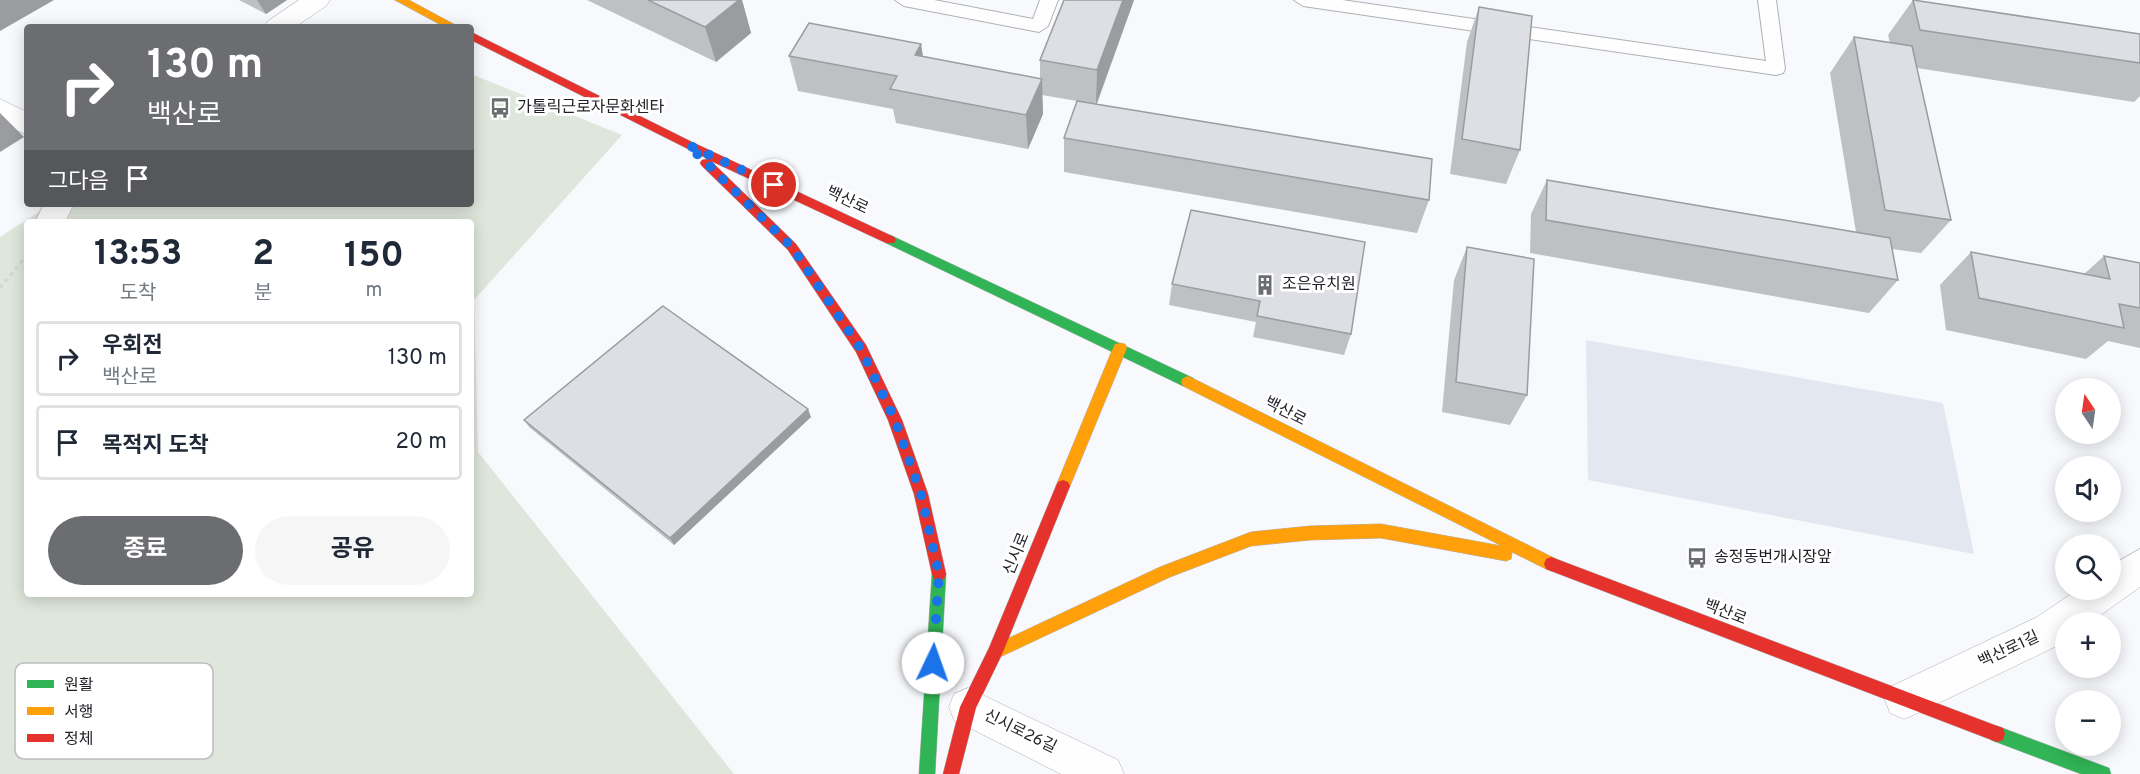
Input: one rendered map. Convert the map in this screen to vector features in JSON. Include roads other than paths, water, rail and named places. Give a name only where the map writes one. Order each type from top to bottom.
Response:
[{"type":"street","points":[[281,24],[317,0]]},
{"type":"street","points":[[400,0],[448,24]]},
{"type":"street","name":"백산로","points":[[474,38],[688,145],[1120,348],[1541,560],[2089,772]]},
{"type":"street","points":[[0,109],[24,123]]},
{"type":"street","points":[[688,145],[792,247],[861,349],[895,420],[921,494],[939,574],[927,774]]},
{"type":"street","name":"신시로","points":[[951,774],[968,706],[995,652],[1120,348]]},
{"type":"street","points":[[995,652],[1165,572],[1251,539],[1310,533],[1381,531],[1419,540],[1541,560]]},
{"type":"street","name":"백산로1길","points":[[2121,579],[2140,566]]},
{"type":"street","name":"백산로1길","points":[[1904,700],[2050,630],[2092,600]]},
{"type":"street","name":"신시로26길","points":[[968,706],[1104,774]]},
{"type":"lane","points":[[904,0],[1038,26],[1049,0]]},
{"type":"lane","points":[[1303,0],[1776,69],[1767,0]]},
{"type":"place","name":"가톨릭근로자문화센타","points":[[500,108]]},
{"type":"place","name":"조은유치원","points":[[1265,285]]},
{"type":"place","name":"송정동번개시장앞","points":[[1697,558]]}]
